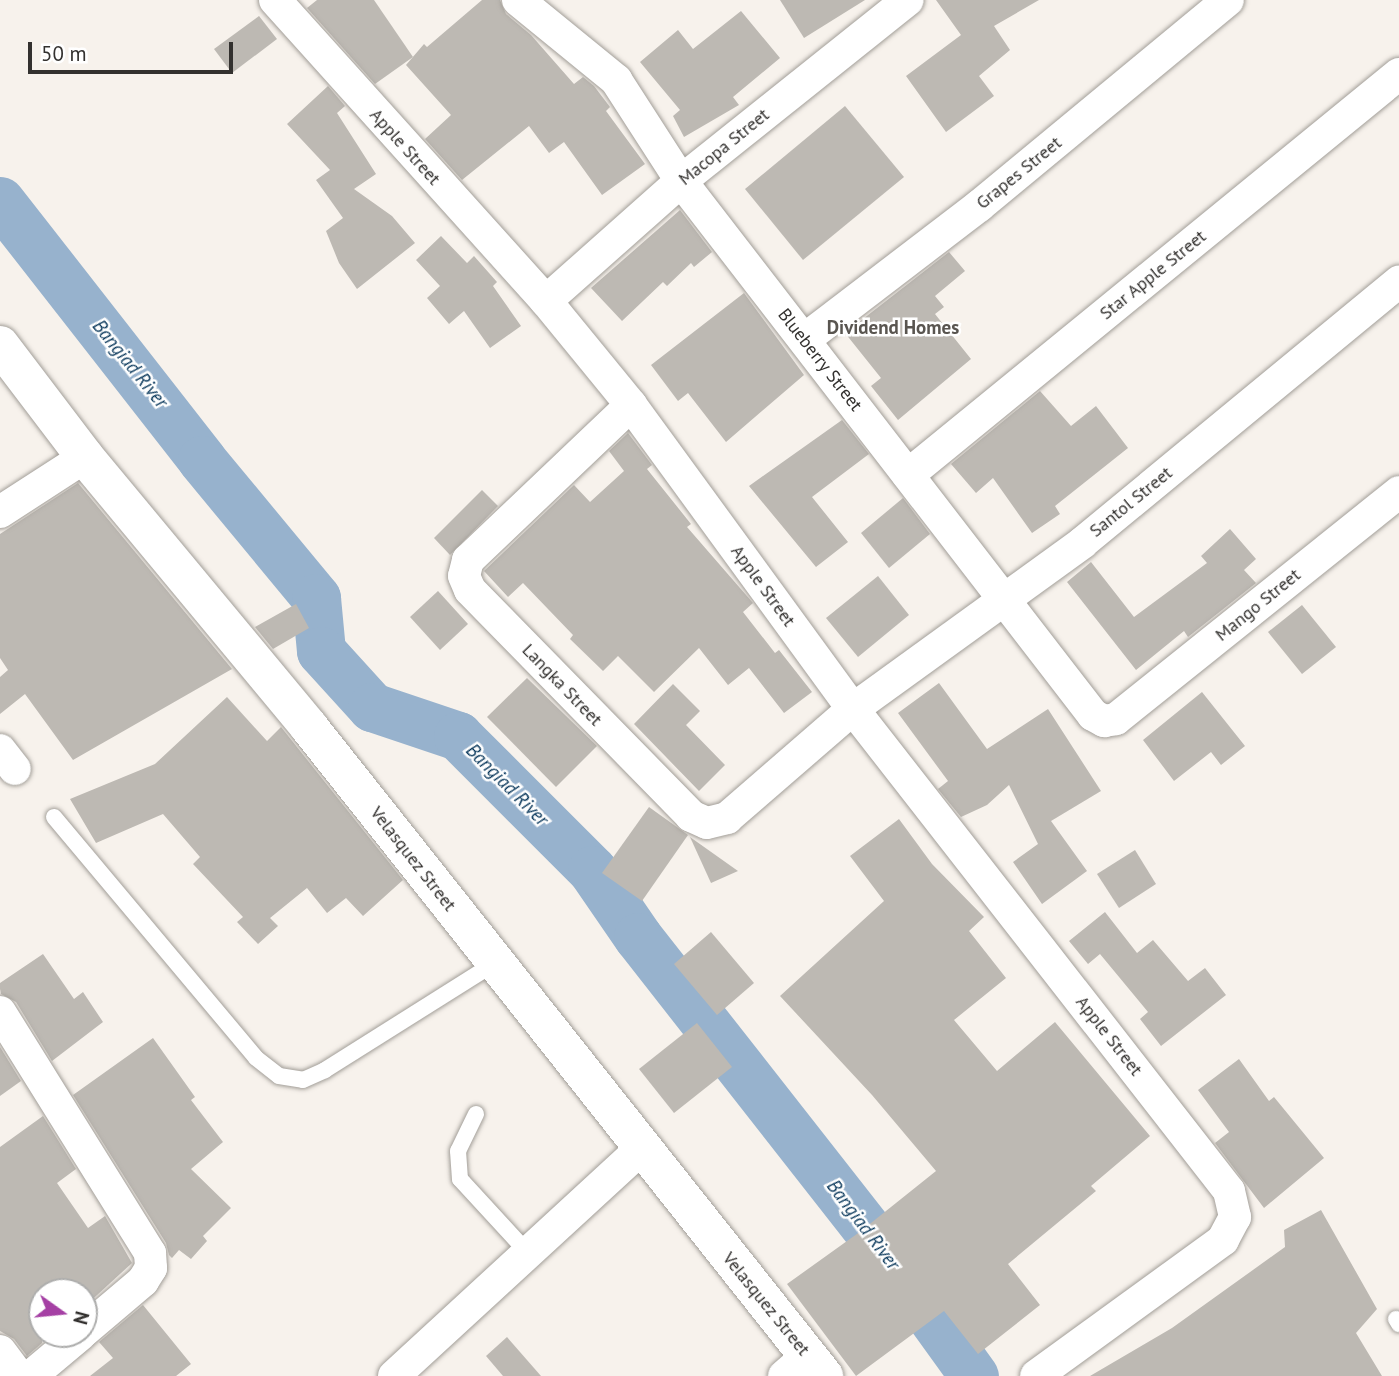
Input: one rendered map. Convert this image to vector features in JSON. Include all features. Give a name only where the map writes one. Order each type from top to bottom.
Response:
[{"type":"main road","name":"Velasquez Street","points":[[0,345],[85,457],[309,727],[642,1148],[805,1369]]},
{"type":"street","name":"Apple Street","points":[[275,0],[545,302],[631,405],[853,709],[1229,1191],[1235,1217],[1223,1240],[1036,1376]]},
{"type":"street","name":"Blueberry Street","points":[[519,0],[616,80],[681,181],[1093,715],[1104,721],[1116,719]]},
{"type":"street","name":"Macopa Street","points":[[545,302],[681,181],[908,0]]},
{"type":"street","name":"Grapes Street","points":[[805,340],[979,206],[1222,2]]},
{"type":"street","name":"Star Apple Street","points":[[908,475],[1399,74]]},
{"type":"street","name":"Santol Street","points":[[853,709],[1082,543],[1399,282]]},
{"type":"street","name":"Langka Street","points":[[631,405],[468,560],[464,576],[470,590],[691,816],[707,823],[727,818],[853,709]]},
{"type":"street","points":[[0,512],[85,457]]},
{"type":"street","name":"Mango Street","points":[[1116,719],[1399,492]]},
{"type":"street","points":[[0,1012],[150,1253],[151,1268],[143,1281],[98,1319]]},
{"type":"street","points":[[394,1376],[642,1148]]},
{"type":"street","points":[[31,1376],[64,1348]]},
{"type":"street","points":[[0,1351],[19,1376]]},
{"type":"lane","points":[[54,817],[256,1058],[279,1076],[303,1080],[325,1070],[495,963]]},
{"type":"lane","points":[[476,1114],[458,1151],[460,1179],[528,1253]]},
{"type":"building","points":[[317,0],[374,0],[413,57],[375,84],[307,8]]},
{"type":"building","points":[[482,0],[500,0],[506,14],[531,35],[574,84],[583,77],[594,86],[610,107],[606,111],[645,164],[602,195],[564,142],[549,153],[529,126],[462,180],[425,139],[451,115],[406,65],[424,44],[427,47]]},
{"type":"building","points":[[780,0],[865,0],[804,38]]},
{"type":"building","points":[[936,0],[1039,0],[994,26],[1010,50],[979,76],[994,96],[946,132],[906,76],[961,35]]},
{"type":"building","points":[[741,11],[780,58],[733,97],[739,105],[684,137],[673,116],[680,110],[640,62],[678,30],[693,49]]},
{"type":"building","points":[[259,16],[277,39],[232,73],[214,49]]},
{"type":"building","points":[[328,86],[345,106],[337,113],[376,174],[354,189],[392,216],[415,243],[357,289],[339,263],[326,231],[343,218],[316,180],[330,170],[287,124]]},
{"type":"building","points":[[845,106],[904,177],[803,260],[745,189]]},
{"type":"building","points":[[680,210],[712,252],[694,267],[691,263],[667,286],[663,282],[622,321],[591,288]]},
{"type":"building","points":[[441,236],[467,263],[474,256],[497,282],[493,286],[521,326],[490,348],[464,311],[449,324],[427,298],[440,286],[416,260]]},
{"type":"building","points":[[949,252],[965,271],[935,296],[944,307],[935,314],[971,359],[898,420],[871,386],[881,378],[845,333]]},
{"type":"building","points":[[744,293],[804,375],[726,442],[688,393],[678,401],[651,365]]},
{"type":"building","points":[[1040,391],[1071,426],[1096,406],[1128,448],[1055,506],[1060,514],[1032,533],[993,478],[976,493],[951,464]]},
{"type":"building","points":[[842,420],[869,454],[812,497],[848,542],[816,567],[749,486]]},
{"type":"building","points":[[628,433],[652,465],[647,469],[691,524],[687,527],[753,603],[743,612],[775,653],[779,650],[812,692],[784,713],[749,668],[728,685],[699,648],[654,692],[618,656],[603,671],[570,639],[573,635],[523,583],[508,597],[484,571],[574,485],[590,502],[624,471],[609,451]]},
{"type":"building","points":[[78,483],[232,669],[73,760],[25,694],[0,714],[0,677],[8,670],[0,658],[0,534]]},
{"type":"building","points":[[482,490],[498,506],[450,555],[434,538]]},
{"type":"building","points":[[903,498],[930,534],[889,568],[861,533]]},
{"type":"building","points":[[1230,529],[1256,559],[1244,570],[1256,583],[1188,637],[1184,631],[1136,670],[1067,582],[1091,562],[1134,617],[1207,563],[1201,556]]},
{"type":"building","points":[[878,576],[909,615],[858,657],[826,618]]},
{"type":"building","points":[[438,591],[468,624],[440,650],[410,617]]},
{"type":"building","points":[[296,604],[309,628],[273,649],[255,627]]},
{"type":"building","points":[[1302,605],[1336,647],[1302,674],[1268,632]]},
{"type":"building","points":[[527,678],[597,746],[556,787],[487,717]]},
{"type":"building","points":[[939,683],[987,749],[1048,709],[1101,791],[1051,821],[1087,871],[1042,904],[1013,862],[1038,844],[1009,785],[987,805],[961,817],[938,789],[948,781],[898,713]]},
{"type":"building","points":[[673,684],[700,711],[686,725],[725,765],[699,791],[634,724]]},
{"type":"building","points":[[1202,692],[1245,746],[1221,765],[1211,752],[1174,781],[1143,740]]},
{"type":"building","points":[[227,697],[267,741],[281,727],[403,880],[363,916],[346,898],[327,913],[307,888],[270,918],[278,926],[258,944],[237,922],[243,917],[193,864],[200,857],[163,814],[96,843],[70,799],[155,764]]},
{"type":"building","points":[[649,807],[688,835],[642,901],[602,873]]},
{"type":"building","points":[[899,819],[932,864],[984,917],[969,931],[1006,978],[954,1020],[997,1071],[1055,1022],[1150,1136],[1091,1186],[1096,1191],[1008,1264],[1040,1305],[978,1354],[944,1311],[856,1376],[787,1284],[861,1231],[936,1171],[872,1095],[780,996],[884,901],[850,856]]},
{"type":"building","points":[[690,837],[738,871],[711,883]]},
{"type":"building","points":[[1135,850],[1156,884],[1119,908],[1097,874]]},
{"type":"building","points":[[1105,912],[1137,953],[1153,940],[1188,981],[1205,968],[1226,995],[1161,1046],[1140,1019],[1148,1012],[1100,954],[1088,964],[1069,941]]},
{"type":"building","points":[[711,932],[754,983],[717,1015],[674,964]]},
{"type":"building","points":[[43,954],[74,999],[83,992],[103,1022],[52,1061],[16,1002],[1,994],[0,989],[0,983]]},
{"type":"building","points":[[697,1023],[732,1067],[674,1113],[639,1069]]},
{"type":"building","points":[[153,1038],[195,1097],[191,1100],[223,1142],[191,1169],[231,1208],[203,1236],[207,1241],[191,1259],[179,1250],[172,1258],[169,1255],[166,1243],[73,1095]]},
{"type":"building","points":[[0,1047],[21,1081],[0,1096]]},
{"type":"building","points":[[1239,1059],[1269,1101],[1274,1097],[1324,1158],[1264,1208],[1215,1143],[1229,1132],[1198,1090]]},
{"type":"building","points":[[43,1116],[76,1169],[57,1183],[88,1228],[105,1216],[132,1263],[98,1294],[98,1278],[28,1278],[28,1348],[36,1348],[27,1356],[14,1339],[0,1331],[0,1147]]},
{"type":"building","points":[[1321,1210],[1377,1309],[1356,1333],[1382,1376],[1090,1376],[1172,1328],[1285,1247],[1284,1230]]},
{"type":"building","points":[[143,1305],[191,1364],[176,1376],[90,1376],[113,1358],[99,1342]]},
{"type":"building","points":[[507,1337],[541,1376],[503,1376],[486,1356]]},
{"type":"waterway","name":"Bangiad River","points":[[0,201],[202,460],[316,598],[321,651],[372,707],[458,736],[592,870],[638,937],[878,1243],[974,1376]]},
{"type":"district","name":"Dividend Homes","points":[[893,328]]}]
